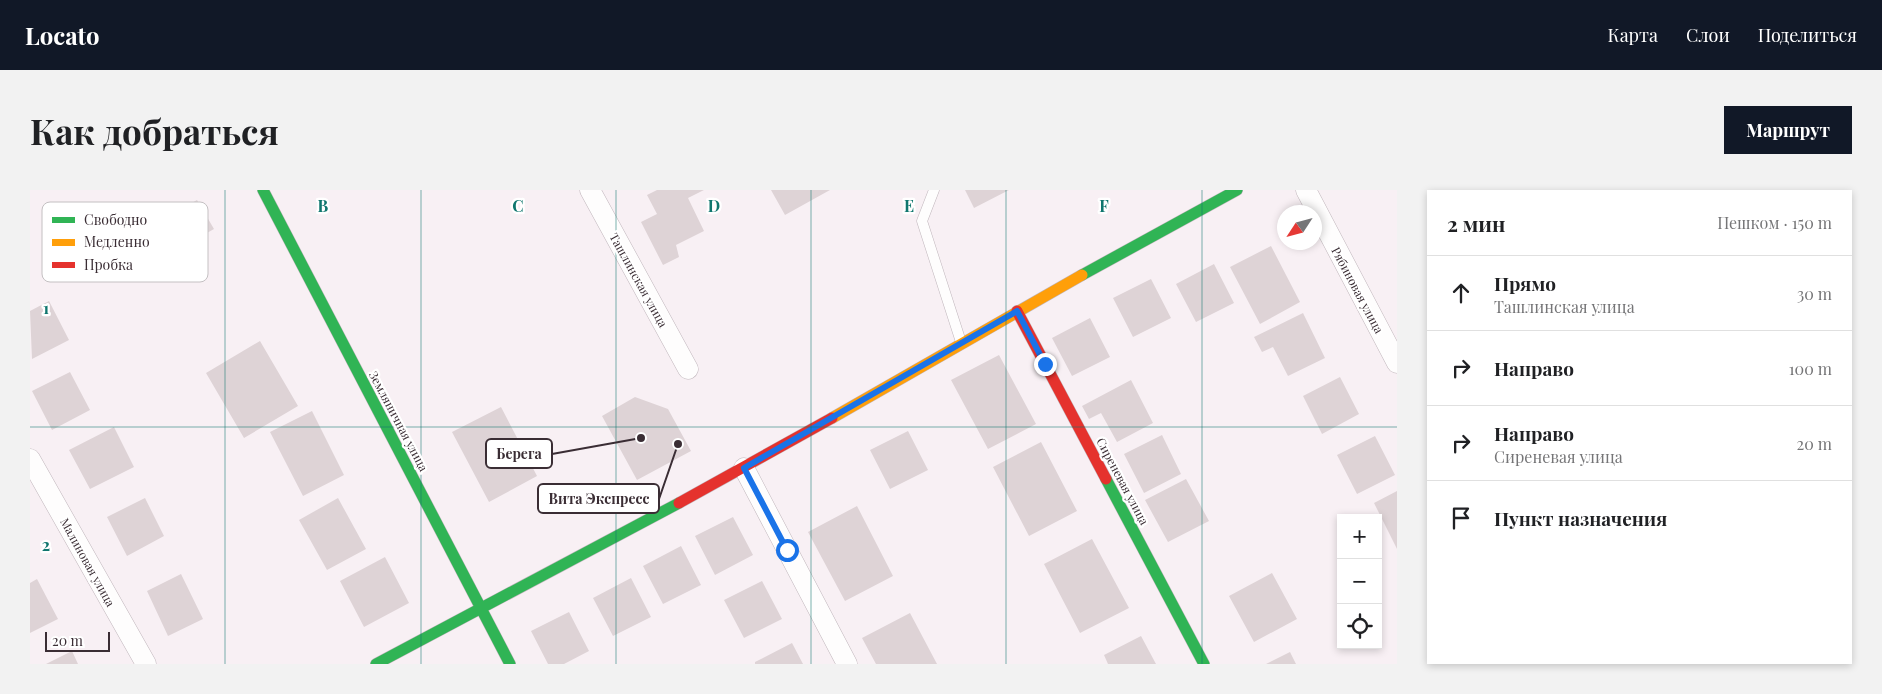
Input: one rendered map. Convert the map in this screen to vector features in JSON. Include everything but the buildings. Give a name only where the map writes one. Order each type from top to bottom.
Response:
[{"type":"street","name":"Земляничная улица","points":[[263,190],[510,664]]},
{"type":"street","name":"Ташлинская улица","points":[[590,190],[688,369]]},
{"type":"street","points":[[376,664],[744,468],[961,342],[1236,190]]},
{"type":"street","name":"Рябиновая улица","points":[[1306,190],[1397,363]]},
{"type":"street","name":"Сиреневая улица","points":[[1017,311],[1204,664]]},
{"type":"street","name":"Малиновая улица","points":[[30,459],[146,664]]},
{"type":"street","points":[[744,468],[847,664]]},
{"type":"lane","points":[[934,190],[922,221],[961,342]]},
{"type":"traffic: fast","points":[[263,190],[510,664]]},
{"type":"traffic: fast","points":[[1082,275],[1237,190]]},
{"type":"traffic: fast","points":[[1106,479],[1204,664]]},
{"type":"traffic: fast","points":[[376,664],[679,503]]},
{"type":"traffic: slow","points":[[832,418],[1082,275]]},
{"type":"traffic: jam","points":[[1017,311],[1106,479]]},
{"type":"traffic: jam","points":[[679,503],[832,418]]},
{"type":"place","name":"Берега","points":[[641,438]]},
{"type":"place","name":"Вита Экспресс","points":[[678,444]]},
{"type":"route","points":[[787,550],[744,468],[1017,311],[1045,364]]}]
